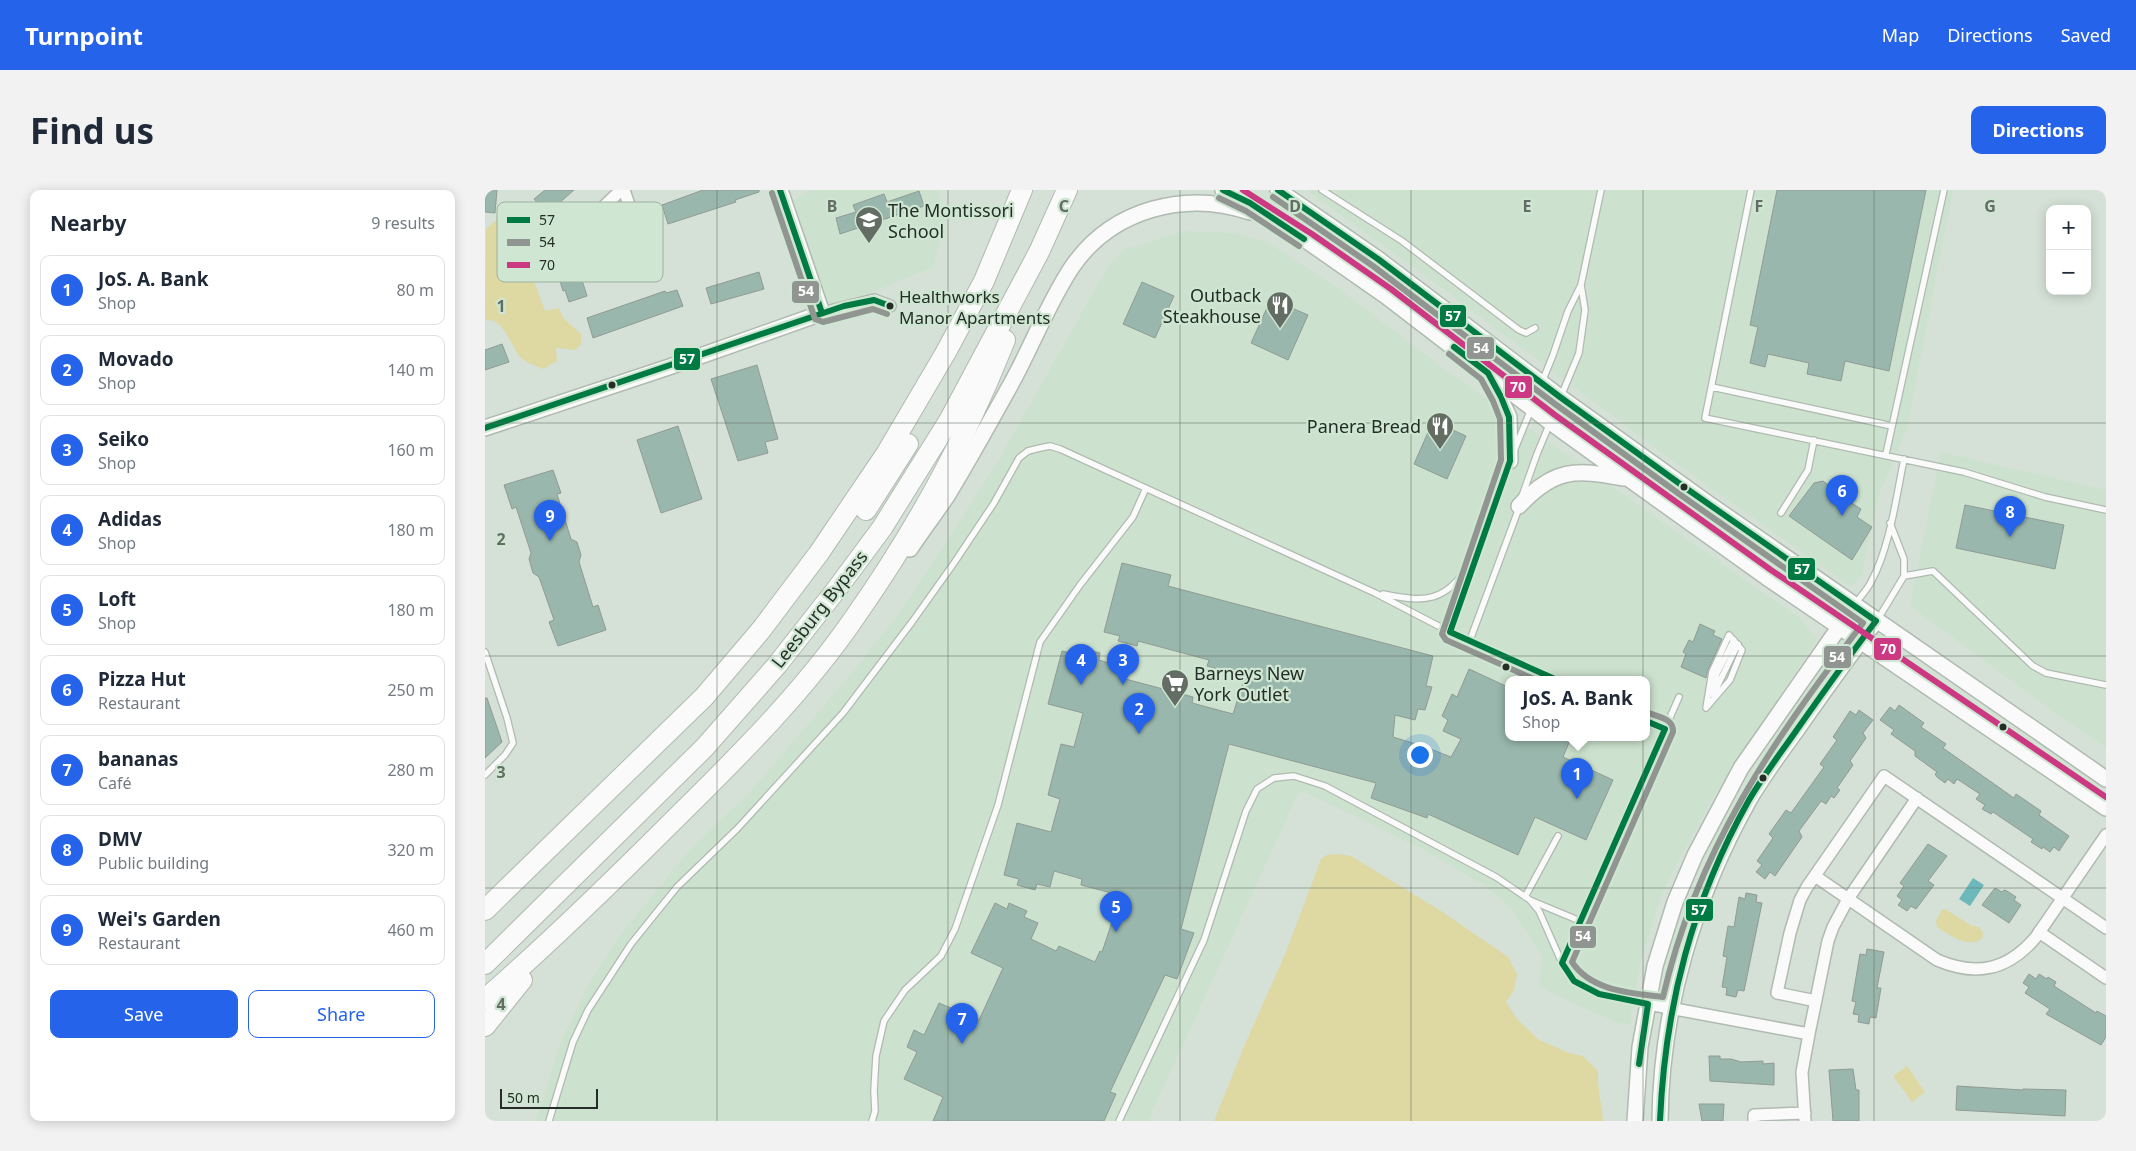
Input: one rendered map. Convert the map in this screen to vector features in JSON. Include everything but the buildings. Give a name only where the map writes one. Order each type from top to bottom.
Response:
[{"type":"highway","name":"Leesburg Bypass","points":[[485,910],[704,697],[761,630],[819,554],[886,454],[946,352],[983,281],[1022,190]]},
{"type":"highway","points":[[704,697],[783,620],[809,588],[889,477],[947,379],[989,297],[1036,190]]},
{"type":"highway","name":"Leesburg Bypass","points":[[485,964],[705,746],[777,665],[882,528],[941,434],[1039,252],[1067,190]]},
{"type":"highway","points":[[485,999],[569,925],[729,766],[806,679],[855,617],[934,494],[960,445],[984,392],[1039,252]]},
{"type":"highway","points":[[485,1026],[569,925]]},
{"type":"main road","points":[[485,428],[672,366],[822,313],[780,190]]},
{"type":"main road","points":[[1223,190],[1271,216],[1386,296],[1550,422],[1629,479],[1767,577],[2106,808]]},
{"type":"main road","points":[[1278,190],[1378,259],[1541,382],[1709,504],[2106,779]]},
{"type":"main road","points":[[855,617],[904,558],[947,496],[1012,382],[1073,266],[1104,233],[1125,220],[1166,204],[1186,201],[1207,202],[1235,207],[1250,212],[1307,241]]},
{"type":"main road","points":[[1488,373],[1501,396],[1509,417],[1510,461]]},
{"type":"main road","points":[[1519,506],[1533,491],[1561,475],[1574,472],[1629,479]]},
{"type":"main road","points":[[1635,1121],[1639,1056],[1647,1004],[1665,930],[1691,863],[1711,820],[1741,768],[1854,606]]},
{"type":"main road","points":[[1660,1121],[1663,1058],[1670,1008],[1695,916],[1725,848],[1750,800],[1775,761],[1876,621]]},
{"type":"street","points":[[610,202],[623,190],[627,202]]},
{"type":"street","points":[[822,313],[874,300],[890,306]]},
{"type":"street","points":[[1816,1000],[1777,993],[1796,912],[1807,888],[1884,776],[2106,928]]},
{"type":"street","points":[[1754,1121],[1754,1115],[1805,1117],[1803,1072],[1828,941],[1833,927],[1848,899],[1917,798]]},
{"type":"street","points":[[1815,876],[1937,960],[1953,967],[1977,969],[2000,965],[2026,949],[2106,835]]},
{"type":"street","points":[[2039,932],[2106,978]]},
{"type":"street","points":[[1647,1004],[1809,1034]]},
{"type":"lane","points":[[1322,190],[1402,241],[1519,330],[1526,333],[1535,328]]},
{"type":"lane","points":[[1450,632],[1510,461],[1568,311],[1581,285],[1601,190]]},
{"type":"lane","points":[[1751,190],[1705,418],[1886,454],[1978,475],[2045,498],[2106,510]]},
{"type":"lane","points":[[1886,454],[1944,190]]},
{"type":"lane","points":[[1470,640],[1537,454],[1579,353],[1585,310],[1581,285]]},
{"type":"lane","points":[[1712,387],[1892,426]]},
{"type":"lane","points":[[1781,513],[1808,470],[1814,440]]},
{"type":"lane","points":[[549,1121],[573,1042],[588,1010],[631,944],[677,887],[737,829],[843,713],[913,622],[994,503],[1019,458],[1028,451],[1050,446],[1060,449],[1375,593],[1450,632],[1548,676]]},
{"type":"lane","points":[[1854,606],[1870,584],[1890,523],[1904,459]]},
{"type":"lane","points":[[873,1121],[875,1111],[874,1082],[876,1056],[884,1021],[905,990],[941,956],[955,929],[998,805],[1041,642],[1080,585],[1133,517],[1146,488]]},
{"type":"lane","points":[[1876,621],[1904,576],[1904,559],[1890,523]]},
{"type":"lane","points":[[1375,593],[1408,599],[1426,599],[1441,595],[1452,587],[1476,558]]},
{"type":"lane","points":[[1904,576],[1933,571],[2033,666],[2046,673],[2106,686]]},
{"type":"lane","points":[[1729,634],[1742,650],[1730,680],[1706,708],[1712,672],[1729,634]]},
{"type":"lane","points":[[1706,708],[1717,673],[1736,642]]},
{"type":"lane","points":[[485,652],[507,718],[513,743],[505,755],[485,775]]},
{"type":"lane","points":[[1562,962],[1679,697]]},
{"type":"lane","points":[[1650,723],[1665,730]]},
{"type":"lane","points":[[1119,1121],[1203,940],[1246,811],[1257,789],[1274,778],[1295,776],[1325,786],[1496,877],[1527,898],[1581,921]]},
{"type":"lane","points":[[1527,898],[1558,836]]},
{"type":"lane","points":[[1527,898],[1539,911],[1562,962],[1574,981],[1599,994],[1647,1004]]},
{"type":"shaded area","name":"The Montissori School","points":[[810,190],[938,190],[945,221],[933,267],[822,313],[786,206]]},
{"type":"shaded area","points":[[1306,190],[1953,190],[1907,428],[1878,497],[1862,574],[1851,587],[1670,459],[1435,283]]},
{"type":"shaded area","points":[[497,220],[497,282],[534,282],[545,311],[559,308],[563,318],[581,334],[581,344],[575,350],[556,348],[557,361],[543,369],[521,358],[502,327],[491,320],[485,320],[486,229]]},
{"type":"shaded area","points":[[1186,231],[1233,233],[1267,242],[1342,291],[1447,371],[1801,619],[1817,640],[1709,804],[1663,890],[1640,964],[1631,1011],[1631,1025],[1620,1023],[1590,1011],[1539,987],[1542,957],[1512,910],[1486,886],[1424,850],[1300,790],[1148,1121],[536,1121],[560,1044],[586,989],[620,935],[692,847],[745,797],[793,742],[900,612],[992,471],[1106,270],[1124,249]]},
{"type":"shaded area","points":[[1941,452],[2106,490],[2106,748],[1910,606]]},
{"type":"shaded area","points":[[1327,855],[1351,856],[1441,911],[1508,957],[1517,974],[1514,990],[1506,1002],[1517,1019],[1539,1040],[1569,1053],[1583,1056],[1598,1071],[1603,1121],[1214,1121],[1245,1044],[1286,952],[1321,859]]},
{"type":"shaded area","points":[[1945,909],[1972,926],[1979,927],[1983,933],[1982,939],[1970,942],[1964,941],[1953,937],[1937,927],[1936,920],[1942,910]]},
{"type":"shaded area","points":[[1907,1066],[1925,1092],[1912,1102],[1893,1076]]},
{"type":"water","points":[[1973,878],[1984,885],[1970,906],[1959,899]]},
{"type":"transit line","name":"57","points":[[780,190],[822,313]]},
{"type":"transit line","name":"57","points":[[1223,190],[1250,203],[1304,239]]},
{"type":"transit line","name":"70","points":[[1243,190],[1312,234],[1391,289],[1555,415],[1771,570],[2106,797]]},
{"type":"transit line","name":"57","points":[[1278,190],[1378,259],[1560,397],[1687,489],[1876,621],[1760,782],[1729,838],[1712,877],[1697,916],[1675,996],[1663,1078],[1660,1121]]},
{"type":"transit line","name":"54","points":[[772,193],[815,319],[823,322],[873,309],[887,314]]},
{"type":"transit line","name":"54","points":[[1273,197],[1373,266],[1555,404],[1682,496],[1863,623],[1769,754],[1717,845],[1696,893],[1678,943],[1663,997],[1625,992],[1601,985],[1580,972],[1572,962],[1673,732],[1673,728],[1668,721],[1650,713]]},
{"type":"transit line","name":"54","points":[[1219,198],[1246,211],[1299,246]]},
{"type":"transit line","name":"57","points":[[485,428],[844,306],[874,300],[890,306]]},
{"type":"transit line","name":"57","points":[[1454,347],[1488,373],[1501,397],[1509,417],[1510,461],[1450,632],[1548,676]]},
{"type":"transit line","name":"54","points":[[1449,354],[1481,379],[1493,401],[1500,419],[1501,460],[1442,634],[1446,640],[1527,676]]},
{"type":"transit line","name":"57","points":[[1639,1064],[1648,1004],[1599,994],[1574,981],[1562,963],[1665,729],[1650,723]]},
{"type":"place","name":"The Montissori School","points":[[869,244]]},
{"type":"place","name":"Healthworks Manor Apartments","points":[[890,306]]},
{"type":"place","name":"Outback Steakhouse","points":[[1280,329]]},
{"type":"place","name":"Panera Bread","points":[[1440,450]]},
{"type":"place","name":"Pizza Hut","points":[[1842,516]]},
{"type":"place","name":"DMV","points":[[2010,537]]},
{"type":"place","name":"Wei's Garden","points":[[550,541]]},
{"type":"place","name":"Adidas","points":[[1081,685]]},
{"type":"place","name":"Seiko","points":[[1123,685]]},
{"type":"place","name":"Barneys New York Outlet","points":[[1175,707]]},
{"type":"place","name":"Movado","points":[[1139,734]]},
{"type":"place","name":"JoS. A. Bank","points":[[1577,799]]},
{"type":"place","name":"Loft","points":[[1116,932]]},
{"type":"place","name":"bananas","points":[[962,1044]]}]
